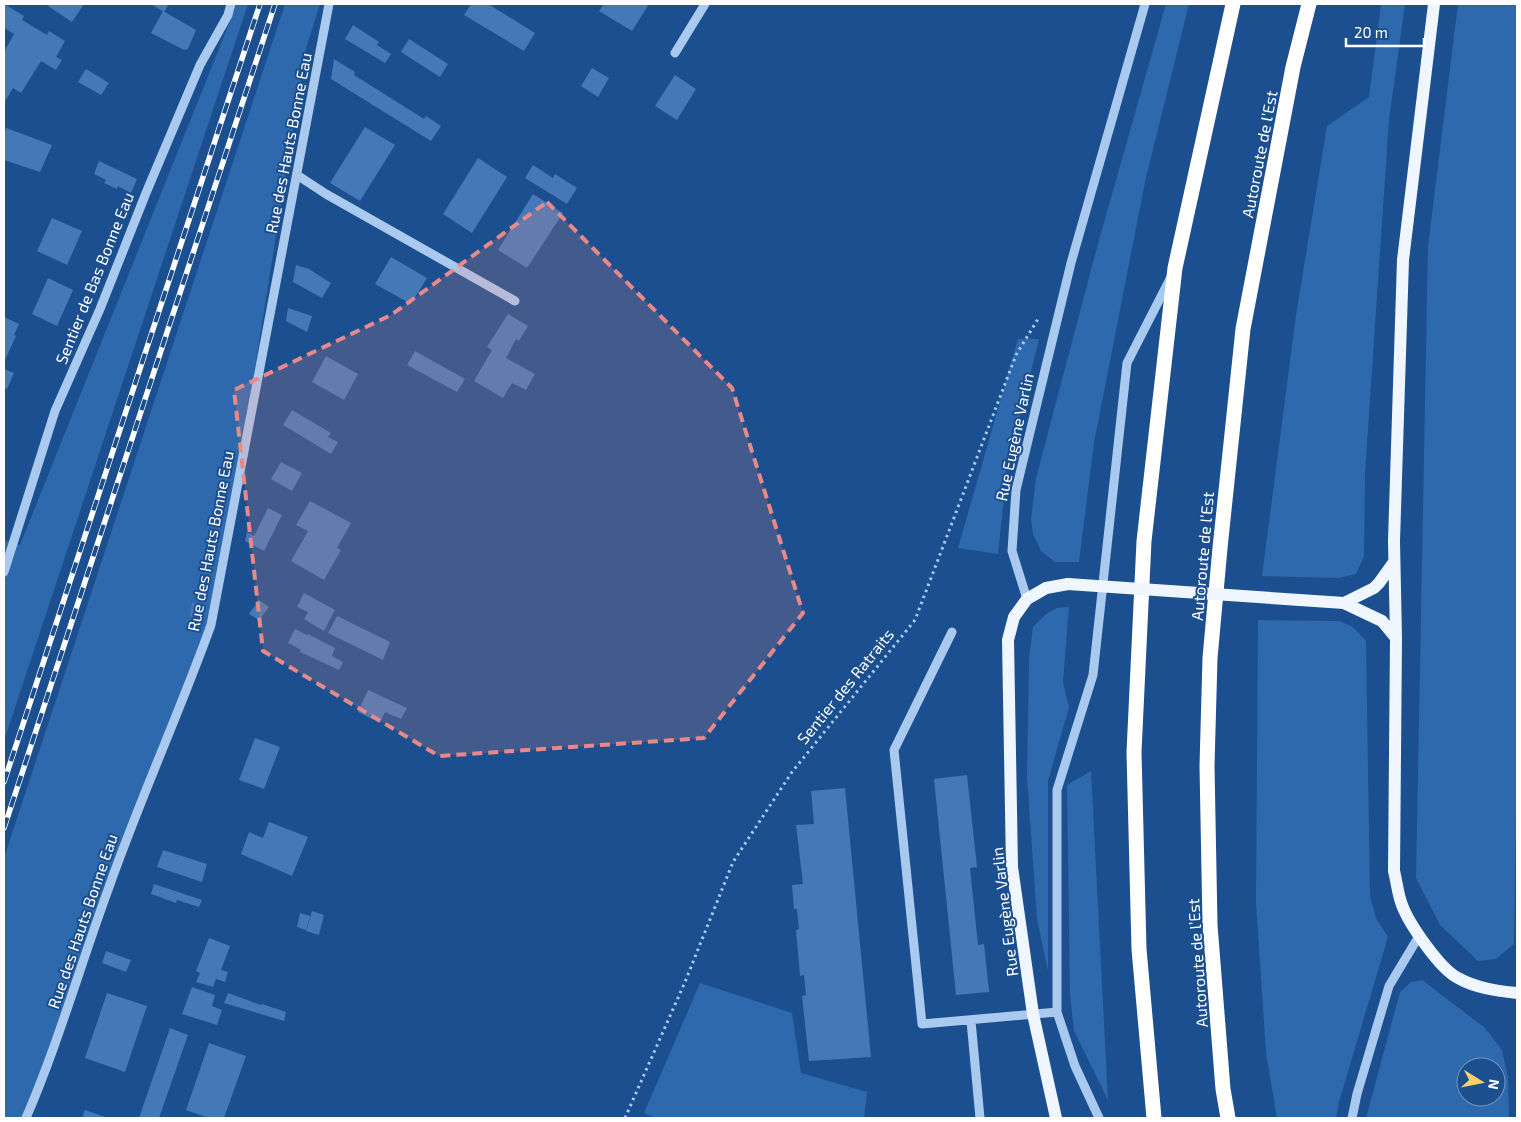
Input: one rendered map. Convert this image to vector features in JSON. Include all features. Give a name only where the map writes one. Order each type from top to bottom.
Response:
[{"type":"highway","points":[[1154,1118],[1139,949],[1134,752],[1144,541],[1175,268],[1234,4]]},
{"type":"highway","name":"Autoroute de l’Est","points":[[1228,1118],[1223,1089],[1210,925],[1207,766],[1210,658],[1243,329],[1293,67],[1310,4]]},
{"type":"main road","points":[[1434,4],[1403,260],[1394,562],[1396,638],[1394,872],[1402,906],[1436,959],[1456,978],[1488,989],[1517,994]]},
{"type":"main road","points":[[1344,603],[1374,588],[1394,562]]},
{"type":"main road","points":[[1027,599],[1046,588],[1068,584],[1344,603],[1382,621],[1396,638]]},
{"type":"main road","name":"Rue Eugène Varlin","points":[[1027,599],[1014,617],[1008,640],[1012,868],[1033,1014],[1056,1118]]},
{"type":"street","name":"Sentier de Bas Bonne Eau","points":[[4,572],[55,411],[100,309],[200,64],[228,15],[231,4]]},
{"type":"street","name":"Rue des Hauts Bonne Eau","points":[[26,1118],[43,1079],[108,889],[153,771],[191,681],[211,625],[329,4]]},
{"type":"street","points":[[675,54],[706,4]]},
{"type":"street","name":"Rue Eugène Varlin","points":[[1027,599],[1012,551],[1016,490],[1071,263],[1145,4]]},
{"type":"street","points":[[297,175],[326,194],[515,301]]},
{"type":"street","points":[[1099,1118],[1075,1066],[1057,1012],[1057,790],[1093,675],[1127,363],[1175,268]]},
{"type":"street","points":[[952,632],[894,750],[922,1024],[1057,1012]]},
{"type":"street","points":[[1352,1118],[1357,1094],[1389,986],[1420,936]]},
{"type":"street","points":[[971,1021],[980,1118]]},
{"type":"path","name":"Sentier des Ratraits","points":[[625,1118],[685,982],[732,862],[792,772],[915,620],[1016,355],[1041,313]]},
{"type":"highlighted area","points":[[547,202],[732,388],[803,613],[704,738],[439,756],[263,651],[234,390],[391,315]]},
{"type":"shaded area","points":[[237,4],[248,4],[4,741],[4,540],[20,545]]},
{"type":"shaded area","points":[[285,4],[320,4],[306,49],[215,617],[35,1095],[25,1118],[4,1118],[4,858]]},
{"type":"shaded area","points":[[1166,4],[1189,4],[1145,182],[1094,443],[1079,562],[1055,562],[1041,551],[1033,534],[1031,519],[1036,478],[1099,240]]},
{"type":"shaded area","points":[[1381,4],[1405,4],[1389,120],[1365,473],[1364,557],[1356,574],[1339,578],[1262,576],[1296,315],[1327,126],[1369,97]]},
{"type":"shaded area","points":[[1458,4],[1517,4],[1517,747],[1514,944],[1496,959],[1478,961],[1440,925],[1416,878],[1428,246]]},
{"type":"shaded area","points":[[1018,339],[1039,339],[1007,468],[998,554],[958,548]]},
{"type":"shaded area","points":[[1069,607],[1063,682],[1069,707],[1048,781],[1048,971],[1037,919],[1027,777],[1029,659],[1033,627],[1046,614],[1057,608]]},
{"type":"shaded area","points":[[1258,620],[1339,621],[1353,627],[1366,641],[1370,896],[1376,918],[1388,937],[1339,1102],[1336,1118],[1277,1118],[1266,1053],[1256,903]]},
{"type":"shaded area","points":[[1091,771],[1108,1100],[1074,1031],[1070,994],[1067,785]]},
{"type":"shaded area","points":[[1422,980],[1485,1028],[1502,1050],[1504,1057],[1456,1057],[1456,1107],[1506,1107],[1506,1069],[1509,1118],[1366,1118],[1400,992],[1411,982]]},
{"type":"shaded area","points":[[700,983],[792,1013],[801,1073],[867,1092],[864,1118],[655,1118],[644,1113]]},
{"type":"building","points":[[4,4],[24,16],[22,20],[47,35],[49,31],[65,41],[56,57],[62,60],[56,70],[41,61],[21,93],[13,88],[4,103],[4,52],[14,34],[4,28]]},
{"type":"building","points":[[50,4],[84,4],[72,22],[48,6]]},
{"type":"building","points":[[151,4],[169,4],[164,12]]},
{"type":"building","points":[[471,4],[488,4],[535,33],[524,51],[464,15]]},
{"type":"building","points":[[604,4],[649,4],[632,31],[599,11]]},
{"type":"building","points":[[163,11],[196,30],[188,49],[184,50],[151,33]]},
{"type":"building","points":[[353,25],[379,42],[377,45],[391,54],[385,63],[345,39]]},
{"type":"building","points":[[409,39],[448,64],[440,77],[401,52]]},
{"type":"building","points":[[334,59],[355,72],[354,75],[424,119],[426,116],[441,126],[431,141],[331,79]]},
{"type":"building","points":[[592,68],[609,78],[598,97],[581,86]]},
{"type":"building","points":[[86,69],[109,83],[101,95],[78,82]]},
{"type":"building","points":[[675,75],[696,89],[677,120],[655,106]]},
{"type":"building","points":[[365,127],[395,145],[360,201],[330,183]]},
{"type":"building","points":[[6,128],[52,145],[40,172],[4,160],[4,135]]},
{"type":"building","points":[[478,158],[507,177],[472,233],[443,214]]},
{"type":"building","points":[[99,161],[137,179],[131,193],[118,186],[117,189],[104,183],[106,180],[94,174]]},
{"type":"building","points":[[533,165],[553,178],[555,174],[577,188],[567,204],[525,178]]},
{"type":"building","points":[[533,194],[563,213],[527,268],[498,250]]},
{"type":"building","points":[[52,218],[82,231],[67,265],[37,251]]},
{"type":"building","points":[[391,257],[427,278],[411,304],[375,284]]},
{"type":"building","points":[[296,265],[309,269],[331,283],[322,298],[293,282]]},
{"type":"building","points":[[48,278],[73,290],[57,326],[32,314]]},
{"type":"building","points":[[288,308],[312,316],[307,332],[286,321]]},
{"type":"building","points":[[508,314],[528,326],[519,341],[516,339],[506,358],[535,374],[526,390],[512,383],[503,398],[474,381],[492,350],[487,347]]},
{"type":"building","points":[[4,317],[19,324],[14,335],[16,336],[4,362]]},
{"type":"building","points":[[415,351],[465,379],[457,392],[407,365]]},
{"type":"building","points":[[326,356],[358,374],[344,400],[312,382]]},
{"type":"building","points":[[4,369],[14,373],[7,389],[4,388]]},
{"type":"building","points":[[292,410],[331,433],[328,437],[338,442],[331,454],[283,425]]},
{"type":"building","points":[[281,462],[302,473],[292,491],[271,479]]},
{"type":"building","points":[[310,501],[351,523],[337,548],[341,550],[324,580],[291,561],[308,531],[296,525]]},
{"type":"building","points":[[268,508],[282,515],[264,551],[245,541],[247,532],[254,536]]},
{"type":"building","points":[[304,593],[335,610],[324,631],[304,619],[308,612],[297,607]]},
{"type":"building","points":[[259,600],[269,607],[259,620],[249,614]]},
{"type":"building","points":[[192,603],[200,604],[197,618],[190,616]]},
{"type":"building","points":[[337,616],[390,642],[383,660],[328,633]]},
{"type":"building","points":[[295,629],[335,648],[332,656],[343,662],[339,670],[300,652],[301,650],[288,643]]},
{"type":"building","points":[[368,690],[407,708],[401,719],[385,712],[380,723],[358,712]]},
{"type":"building","points":[[255,738],[280,747],[264,789],[239,780]]},
{"type":"building","points":[[967,775],[977,867],[970,868],[978,945],[984,944],[989,992],[956,995],[934,779]]},
{"type":"building","points":[[845,788],[871,1057],[809,1061],[802,996],[806,995],[804,975],[800,976],[796,930],[799,929],[797,909],[794,909],[792,885],[803,884],[796,825],[814,824],[811,791]]},
{"type":"building","points":[[269,822],[308,837],[292,876],[241,854],[249,832],[263,838]]},
{"type":"building","points":[[163,850],[207,864],[202,882],[157,867]]},
{"type":"building","points":[[154,884],[202,900],[199,907],[177,900],[176,903],[151,894]]},
{"type":"building","points":[[312,911],[324,915],[319,935],[306,931]]},
{"type":"building","points":[[300,913],[310,916],[306,930],[297,927]]},
{"type":"building","points":[[209,938],[230,946],[221,970],[228,972],[225,982],[216,979],[213,987],[196,982],[200,973],[196,971]]},
{"type":"building","points":[[106,951],[131,960],[126,972],[102,963]]},
{"type":"building","points":[[192,987],[215,995],[212,1006],[222,1010],[217,1025],[182,1014]]},
{"type":"building","points":[[107,993],[147,1006],[125,1072],[85,1058]]},
{"type":"building","points":[[228,993],[286,1012],[284,1021],[224,1003]]},
{"type":"building","points":[[170,1028],[188,1035],[159,1118],[139,1118]]},
{"type":"building","points":[[209,1043],[246,1056],[224,1118],[209,1118],[186,1110]]},
{"type":"building","points":[[85,1110],[108,1118],[82,1118]]},
{"type":"railway","points":[[4,782],[260,4]]},
{"type":"railway","points":[[4,828],[275,4]]}]
